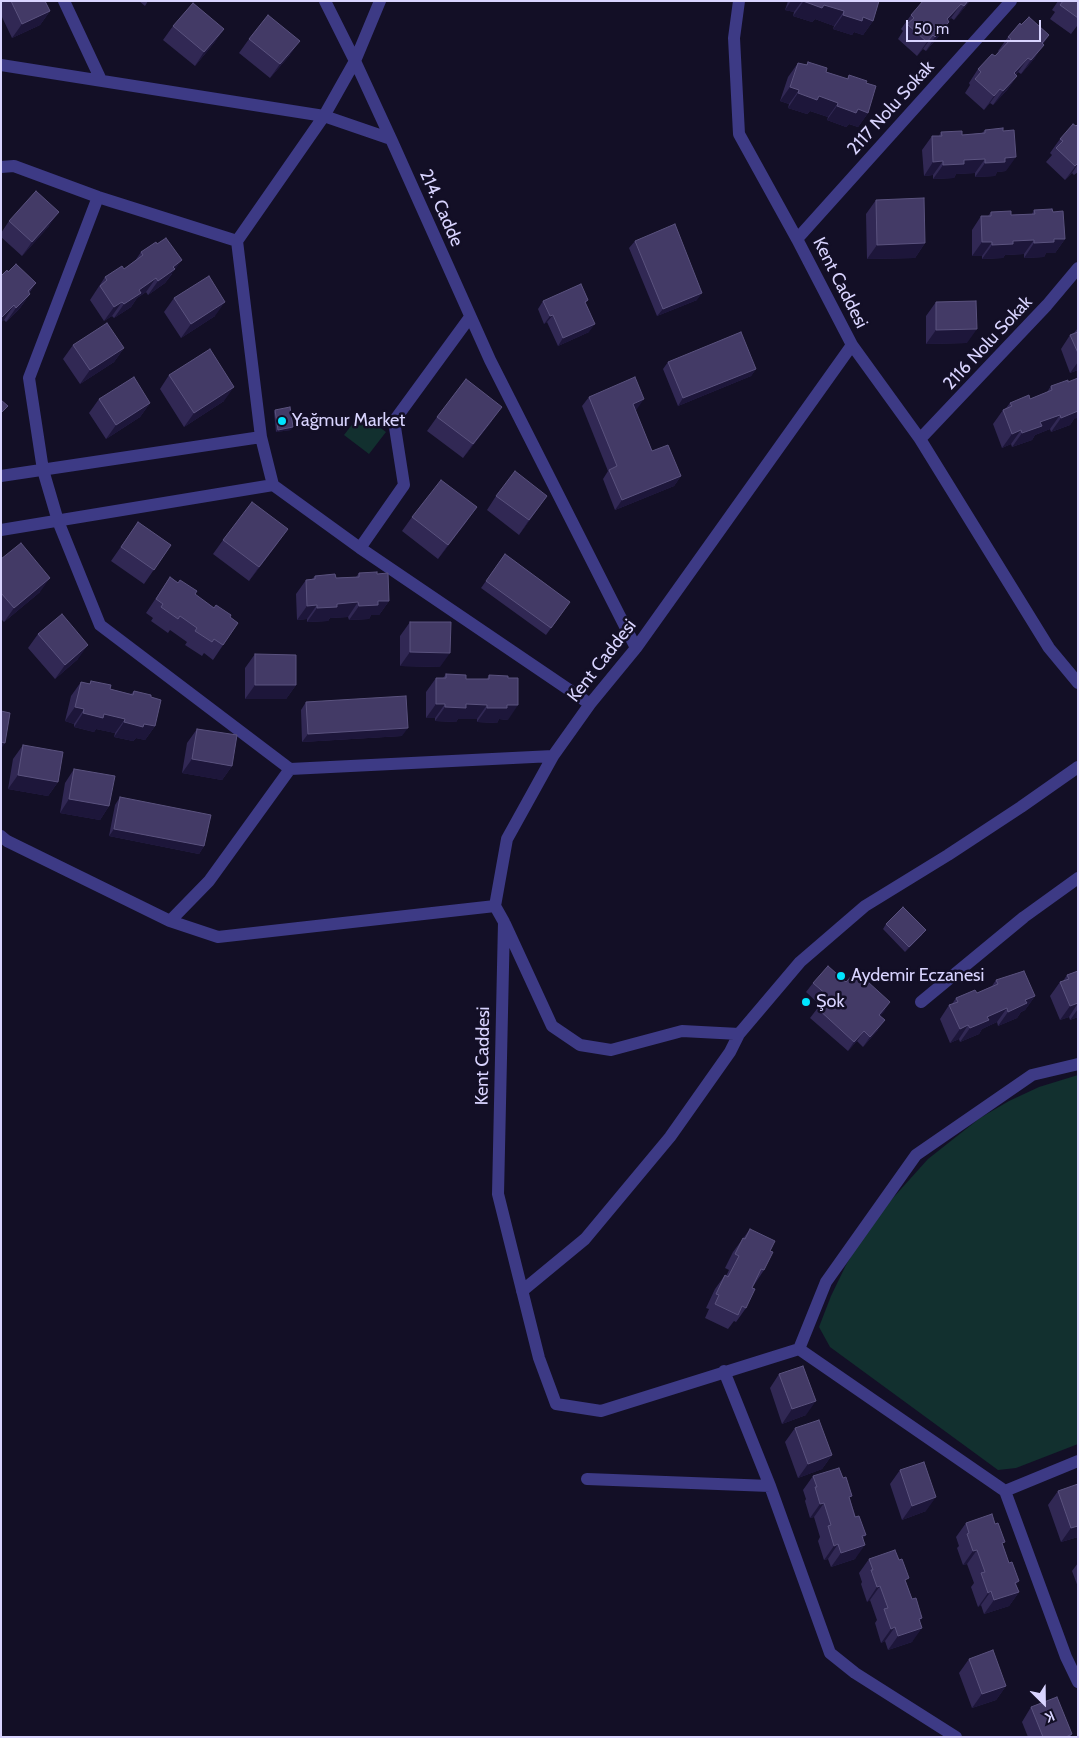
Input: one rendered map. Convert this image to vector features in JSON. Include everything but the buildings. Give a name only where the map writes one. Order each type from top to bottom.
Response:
[{"type":"street","points":[[64,1],[101,80]]},
{"type":"street","name":"214. Cadde","points":[[325,1],[391,139],[490,360],[636,648]]},
{"type":"street","points":[[380,1],[355,61],[324,116],[237,241],[262,436],[273,485],[360,548],[590,704]]},
{"type":"street","name":"Kent Caddesi","points":[[495,906],[507,839],[553,756],[590,704],[636,648],[852,345],[797,239],[739,134],[734,38],[739,1]]},
{"type":"street","name":"2117 Nolu Sokak","points":[[797,239],[1011,1]]},
{"type":"street","points":[[1,65],[324,116],[391,139]]},
{"type":"street","points":[[1,167],[14,166],[98,197],[237,241]]},
{"type":"street","points":[[98,197],[29,378],[43,470],[58,521],[100,625],[290,769],[553,756]]},
{"type":"street","name":"2116 Nolu Sokak","points":[[920,439],[1047,305],[1078,268]]},
{"type":"street","points":[[360,548],[404,485],[394,421],[470,317]]},
{"type":"street","points":[[852,345],[920,439],[1049,648],[1078,683]]},
{"type":"street","points":[[1,476],[262,436]]},
{"type":"street","points":[[1,530],[273,485]]},
{"type":"street","points":[[522,1291],[585,1239],[670,1137],[730,1052],[739,1034],[800,962],[865,906],[948,855],[1021,807],[1078,766]]},
{"type":"street","points":[[170,920],[209,881],[290,769]]},
{"type":"street","points":[[1,836],[170,920],[218,937],[495,906],[552,1026],[580,1045],[610,1050],[682,1031],[739,1034]]},
{"type":"street","points":[[921,1002],[1024,917],[1078,878]]},
{"type":"street","name":"Kent Caddesi","points":[[504,922],[498,1194],[539,1358],[556,1404],[601,1411],[724,1371]]},
{"type":"street","points":[[799,1349],[826,1282],[916,1155],[1032,1075],[1078,1064]]},
{"type":"street","points":[[799,1349],[724,1371],[770,1486],[830,1653],[855,1673],[956,1737]]},
{"type":"street","points":[[799,1349],[1004,1491],[1066,1657],[1078,1682]]},
{"type":"street","points":[[1004,1491],[1078,1461]]},
{"type":"street","points":[[587,1479],[770,1486]]},
{"type":"green space","points":[[361,413],[386,432],[369,454],[344,435]]},
{"type":"green space","points":[[1078,1075],[1078,1444],[1016,1468],[998,1470],[830,1347],[819,1327],[831,1296],[863,1236],[883,1209],[928,1159],[980,1118],[1009,1101],[1039,1087]]},
{"type":"place","name":"Yağmur Market","points":[[282,421]]},
{"type":"place","name":"Aydemir Eczanesi","points":[[841,976]]},
{"type":"place","name":"Şok","points":[[806,1002]]}]
